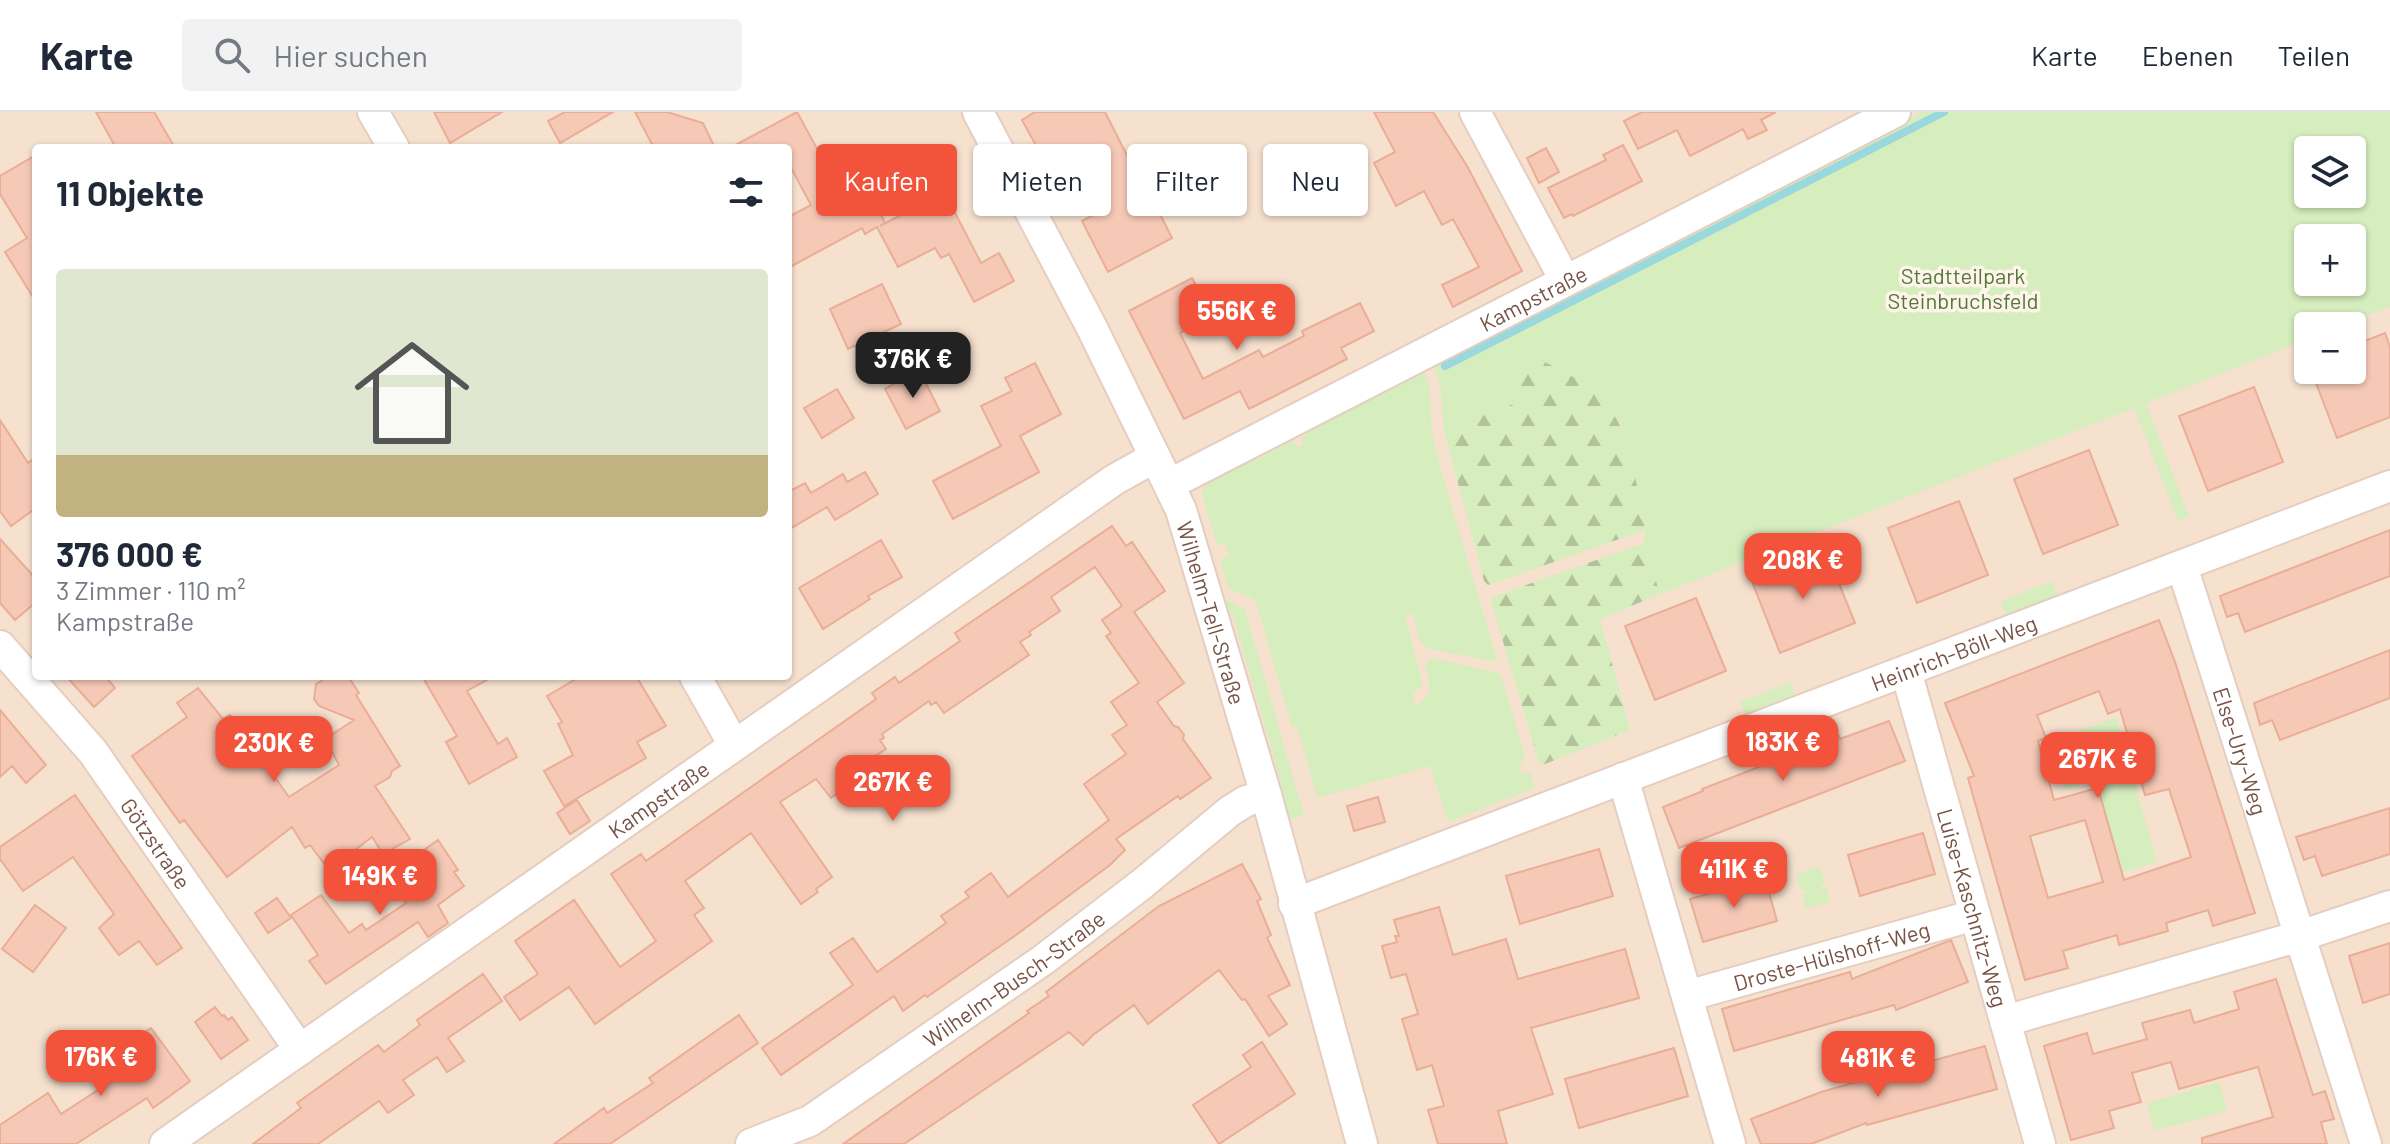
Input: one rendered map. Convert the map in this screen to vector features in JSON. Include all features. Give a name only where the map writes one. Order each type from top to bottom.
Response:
[{"type":"street","points":[[373,112],[392,144]]},
{"type":"street","name":"Wilhelm-Tell-Straße","points":[[978,112],[1170,484],[1197,561],[1266,795],[1362,1144]]},
{"type":"street","points":[[1475,112],[1565,280]]},
{"type":"street","name":"Kampstraße","points":[[1170,484],[1895,112]]},
{"type":"street","name":"Kampstraße","points":[[165,1144],[1114,480],[1155,457]]},
{"type":"street","name":"Heinrich-Böll-Weg","points":[[1294,904],[2390,486]]},
{"type":"street","name":"Else-Ury-Weg","points":[[2182,566],[2366,1144]]},
{"type":"street","name":"Götzstraße","points":[[0,646],[93,752],[300,1050]]},
{"type":"street","name":"Luise-Kaschnitz-Weg","points":[[1906,671],[2040,1144]]},
{"type":"street","points":[[697,680],[734,745]]},
{"type":"street","points":[[1623,778],[1728,1143]]},
{"type":"street","name":"Wilhelm-Busch-Straße","points":[[751,1144],[821,1114],[1043,960],[1230,811],[1246,801],[1266,795]]},
{"type":"street","points":[[2005,1021],[2300,936],[2390,906]]},
{"type":"street","name":"Droste-Hülshoff-Weg","points":[[1687,996],[1975,915]]},
{"type":"shaded area","points":[[0,112],[2390,112],[2390,1144],[0,1144]]},
{"type":"green space","name":"Stadtteilpark Steinbruchsfeld","points":[[1922,112],[2390,112],[2390,307],[2366,316],[2366,312],[2294,312],[2294,345],[2146,403],[2189,516],[2178,521],[2134,408],[1660,594],[1644,543],[1645,530],[1623,428],[1592,389],[1516,403],[1444,431],[1440,384],[1434,364]]},
{"type":"green space","points":[[1545,362],[1594,391],[1617,420],[1635,474],[1645,530],[1488,585],[1484,581],[1444,431],[1516,403],[1508,377]]},
{"type":"green space","points":[[1423,370],[1429,385],[1432,432],[1442,474],[1497,659],[1490,661],[1426,648],[1420,641],[1412,614],[1405,615],[1423,685],[1414,693],[1413,706],[1418,705],[1430,692],[1426,664],[1431,658],[1500,673],[1525,755],[1519,768],[1521,774],[1530,772],[1535,788],[1448,822],[1430,766],[1317,798],[1297,726],[1292,727],[1255,599],[1228,588],[1220,559],[1229,556],[1225,543],[1217,544],[1202,495],[1211,479],[1292,441],[1299,447],[1303,445],[1302,439],[1309,429]]},
{"type":"green space","points":[[1644,543],[1660,594],[1600,619],[1630,730],[1540,766],[1490,598]]},
{"type":"green space","points":[[2052,581],[2060,601],[2009,622],[2001,601]]},
{"type":"green space","points":[[1220,596],[1245,610],[1304,815],[1284,821],[1274,786],[1281,783],[1233,616],[1224,610]]},
{"type":"green space","points":[[1790,682],[1798,703],[1748,722],[1740,702]]},
{"type":"green space","points":[[2116,717],[2131,771],[2065,789],[2051,742]]},
{"type":"green space","points":[[2133,778],[2157,862],[2122,872],[2098,788]]},
{"type":"green space","points":[[1820,866],[1825,883],[1821,885],[1822,888],[1826,887],[1830,902],[1806,909],[1802,894],[1806,892],[1801,890],[1796,874]]},
{"type":"green space","points":[[2219,1082],[2227,1111],[2154,1131],[2147,1103]]},
{"type":"building","points":[[96,112],[154,112],[173,144],[114,144]]},
{"type":"building","points":[[434,112],[502,112],[450,143]]},
{"type":"building","points":[[565,112],[613,112],[560,143],[548,121]]},
{"type":"building","points":[[635,112],[667,112],[703,123],[713,144],[652,144]]},
{"type":"building","points":[[797,112],[816,147],[816,216],[882,216],[885,223],[880,226],[899,216],[957,216],[981,263],[999,253],[1014,281],[974,302],[949,254],[941,258],[935,248],[898,267],[877,227],[865,234],[862,228],[792,266],[792,215],[811,205],[792,169],[792,144],[737,144]]},
{"type":"building","points":[[1035,112],[1105,112],[1127,155],[1127,216],[1161,216],[1172,238],[1108,272],[1082,221],[1091,216],[1111,216],[1111,144],[1035,144],[1022,120]]},
{"type":"building","points":[[1374,112],[1433,112],[1467,166],[1522,271],[1453,307],[1442,285],[1479,267],[1453,219],[1442,225],[1424,191],[1396,206],[1374,163],[1395,152]]},
{"type":"building","points":[[1642,112],[1776,112],[1761,120],[1767,130],[1748,139],[1743,129],[1690,156],[1677,130],[1638,149],[1624,121]]},
{"type":"building","points":[[1623,145],[1642,181],[1564,218],[1548,188],[1606,160],[1603,155]]},
{"type":"building","points":[[1546,148],[1559,172],[1539,183],[1527,158]]},
{"type":"building","points":[[32,157],[32,296],[5,252],[27,238],[0,194],[0,176]]},
{"type":"building","points":[[1192,278],[1213,316],[1180,333],[1203,379],[1259,350],[1263,357],[1304,336],[1302,331],[1360,303],[1374,331],[1341,348],[1347,359],[1249,409],[1240,391],[1184,419],[1129,311]]},
{"type":"building","points":[[882,284],[901,324],[848,349],[830,309]]},
{"type":"building","points":[[2385,333],[2390,347],[2390,417],[2337,438],[2316,384],[2366,384],[2366,340]]},
{"type":"building","points":[[1035,363],[1061,414],[1020,436],[1039,472],[953,519],[933,481],[1001,446],[981,406],[1012,391],[1005,378]]},
{"type":"building","points":[[919,370],[940,411],[906,429],[885,389]]},
{"type":"building","points":[[2254,387],[2283,462],[2208,491],[2179,416]]},
{"type":"building","points":[[837,389],[854,418],[822,438],[804,408]]},
{"type":"building","points":[[0,420],[28,463],[32,460],[32,511],[11,526],[0,511]]},
{"type":"building","points":[[2089,450],[2118,525],[2043,554],[2014,479]]},
{"type":"building","points":[[865,472],[878,494],[835,520],[827,507],[792,528],[792,490],[805,483],[811,493],[843,474],[847,482]]},
{"type":"building","points":[[1959,501],[1988,575],[1917,603],[1888,528]]},
{"type":"building","points":[[1112,526],[1126,546],[1132,542],[1165,591],[1134,612],[1184,683],[1157,702],[1184,735],[1183,739],[1211,778],[1180,799],[1178,796],[1116,839],[1125,850],[1110,865],[1016,935],[903,1011],[894,996],[781,1075],[762,1048],[853,985],[830,953],[853,938],[877,972],[946,923],[941,916],[969,897],[965,892],[991,873],[1008,897],[1109,820],[1084,784],[1126,754],[1112,735],[1127,725],[1111,702],[1139,683],[1106,636],[1111,633],[1102,620],[1122,606],[1095,567],[1051,597],[1060,611],[1020,642],[1029,655],[944,713],[936,702],[931,705],[929,701],[882,734],[884,738],[880,740],[886,749],[843,777],[849,785],[831,798],[816,779],[780,802],[832,877],[816,889],[818,892],[801,904],[751,833],[685,881],[704,908],[694,915],[712,941],[595,1024],[569,987],[520,1020],[504,997],[538,974],[515,941],[574,900],[620,967],[656,941],[611,874],[641,854],[646,861],[876,699],[872,693],[895,677],[899,683],[960,641],[955,633]]},
{"type":"building","points":[[2390,530],[2390,576],[2245,632],[2238,613],[2227,617],[2220,596]]},
{"type":"building","points":[[0,539],[32,575],[32,605],[15,620],[0,603]]},
{"type":"building","points":[[881,540],[902,577],[868,596],[870,599],[823,629],[799,588]]},
{"type":"building","points":[[1825,549],[1855,623],[1780,653],[1751,579]]},
{"type":"building","points":[[1696,598],[1726,671],[1655,700],[1625,626]]},
{"type":"building","points":[[2159,620],[2255,913],[2213,926],[2208,910],[2166,923],[2168,931],[2119,945],[2117,935],[2063,951],[2068,968],[2025,980],[1968,778],[1974,776],[1945,703]],"holes":[[[2099,691],[2108,714],[2120,709],[2145,795],[2169,789],[2191,857],[2124,880],[2098,788],[2054,800],[2038,741],[2046,738],[2037,715]],[[2085,820],[2103,882],[2048,898],[2030,836]]]},
{"type":"building","points":[[2390,650],[2390,698],[2280,740],[2272,720],[2260,725],[2254,703]]},
{"type":"building","points":[[70,680],[108,680],[115,688],[94,707]]},
{"type":"building","points":[[322,680],[351,680],[359,693],[356,695],[400,766],[375,786],[410,839],[383,854],[372,837],[329,870],[310,845],[305,848],[292,827],[227,877],[184,820],[180,823],[132,756],[187,717],[177,703],[198,688],[223,719],[230,715],[289,797],[339,765],[325,739],[354,720],[319,706],[314,699],[316,684]]},
{"type":"building","points":[[424,680],[487,680],[467,691],[498,744],[507,738],[517,757],[469,784],[446,742],[457,736]]},
{"type":"building","points":[[574,680],[638,680],[666,726],[637,742],[646,758],[564,806],[544,771],[573,755],[558,724],[562,722],[547,696]]},
{"type":"building","points":[[0,710],[46,765],[26,783],[12,766],[0,777]]},
{"type":"building","points":[[1889,721],[1905,761],[1679,848],[1663,807],[1839,736],[1840,739]]},
{"type":"building","points":[[75,795],[182,948],[157,965],[139,941],[119,955],[99,928],[114,914],[73,857],[23,891],[0,859],[0,847]]},
{"type":"building","points":[[1378,797],[1385,822],[1354,831],[1347,806]]},
{"type":"building","points":[[577,800],[590,821],[570,834],[557,813]]},
{"type":"building","points":[[2390,808],[2390,854],[2322,876],[2315,856],[2304,860],[2296,837]]},
{"type":"building","points":[[1923,833],[1935,874],[1860,896],[1848,855]]},
{"type":"building","points":[[438,840],[458,870],[454,872],[464,886],[438,905],[448,923],[428,937],[418,922],[326,984],[309,961],[318,955],[291,915],[321,895],[349,933],[362,924],[366,930],[406,903],[404,900],[423,887],[406,863]]},
{"type":"building","points":[[1599,849],[1613,896],[1520,924],[1506,876]]},
{"type":"building","points":[[1242,864],[1261,899],[1257,901],[1271,935],[1267,938],[1290,985],[1268,996],[1287,1024],[1269,1036],[1245,999],[1242,1000],[1219,970],[1148,1024],[1134,1005],[1083,1045],[1069,1032],[904,1144],[843,1144],[1029,1013],[1027,1011],[1049,996],[1046,992],[1159,906]]},
{"type":"building","points":[[1765,878],[1777,921],[1703,942],[1690,899]]},
{"type":"building","points":[[277,898],[291,918],[268,933],[255,913]]},
{"type":"building","points":[[35,905],[66,928],[33,972],[2,949]]},
{"type":"building","points":[[1439,907],[1453,955],[1506,939],[1518,979],[1625,949],[1639,998],[1531,1028],[1553,1094],[1498,1111],[1507,1144],[1438,1144],[1428,1110],[1444,1106],[1432,1065],[1417,1070],[1402,1019],[1418,1014],[1406,974],[1391,978],[1382,946],[1397,942],[1395,936],[1399,936],[1394,920]]},
{"type":"building","points":[[1951,940],[1968,982],[1896,1010],[1894,1005],[1734,1051],[1722,1009],[1850,972],[1852,979]]},
{"type":"building","points":[[2390,943],[2390,994],[2363,1003],[2349,956]]},
{"type":"building","points":[[483,974],[502,1001],[448,1038],[464,1061],[447,1072],[437,1057],[403,1080],[414,1095],[388,1113],[379,1101],[318,1144],[253,1144],[301,1108],[297,1103],[378,1045],[384,1052],[420,1025],[417,1020]]},
{"type":"building","points":[[2276,979],[2313,1095],[2325,1091],[2334,1119],[2321,1122],[2327,1144],[2202,1144],[2202,1138],[2273,1117],[2258,1067],[2179,1089],[2171,1062],[2132,1073],[2141,1102],[2109,1111],[2114,1128],[2071,1140],[2044,1046],[2087,1033],[2093,1054],[2147,1039],[2142,1023],[2190,1010],[2194,1023],[2239,1009],[2234,992]]},
{"type":"building","points":[[215,1007],[228,1020],[232,1017],[248,1040],[221,1059],[195,1022]]},
{"type":"building","points":[[739,1015],[758,1043],[610,1144],[554,1144],[604,1108],[607,1113],[653,1083],[649,1078]]},
{"type":"building","points":[[151,1028],[190,1081],[185,1085],[153,1108],[147,1098],[76,1144],[0,1144],[0,1125],[48,1093],[61,1114],[130,1069],[116,1050]]},
{"type":"building","points":[[1262,1042],[1295,1094],[1219,1144],[1193,1105],[1251,1067],[1243,1055]]},
{"type":"building","points":[[1985,1046],[1997,1089],[1866,1123],[1811,1144],[1761,1144],[1751,1119],[1821,1092]]},
{"type":"building","points":[[1674,1048],[1688,1096],[1579,1128],[1565,1079]]},
{"type":"waterway","points":[[1445,366],[1944,112]]}]
